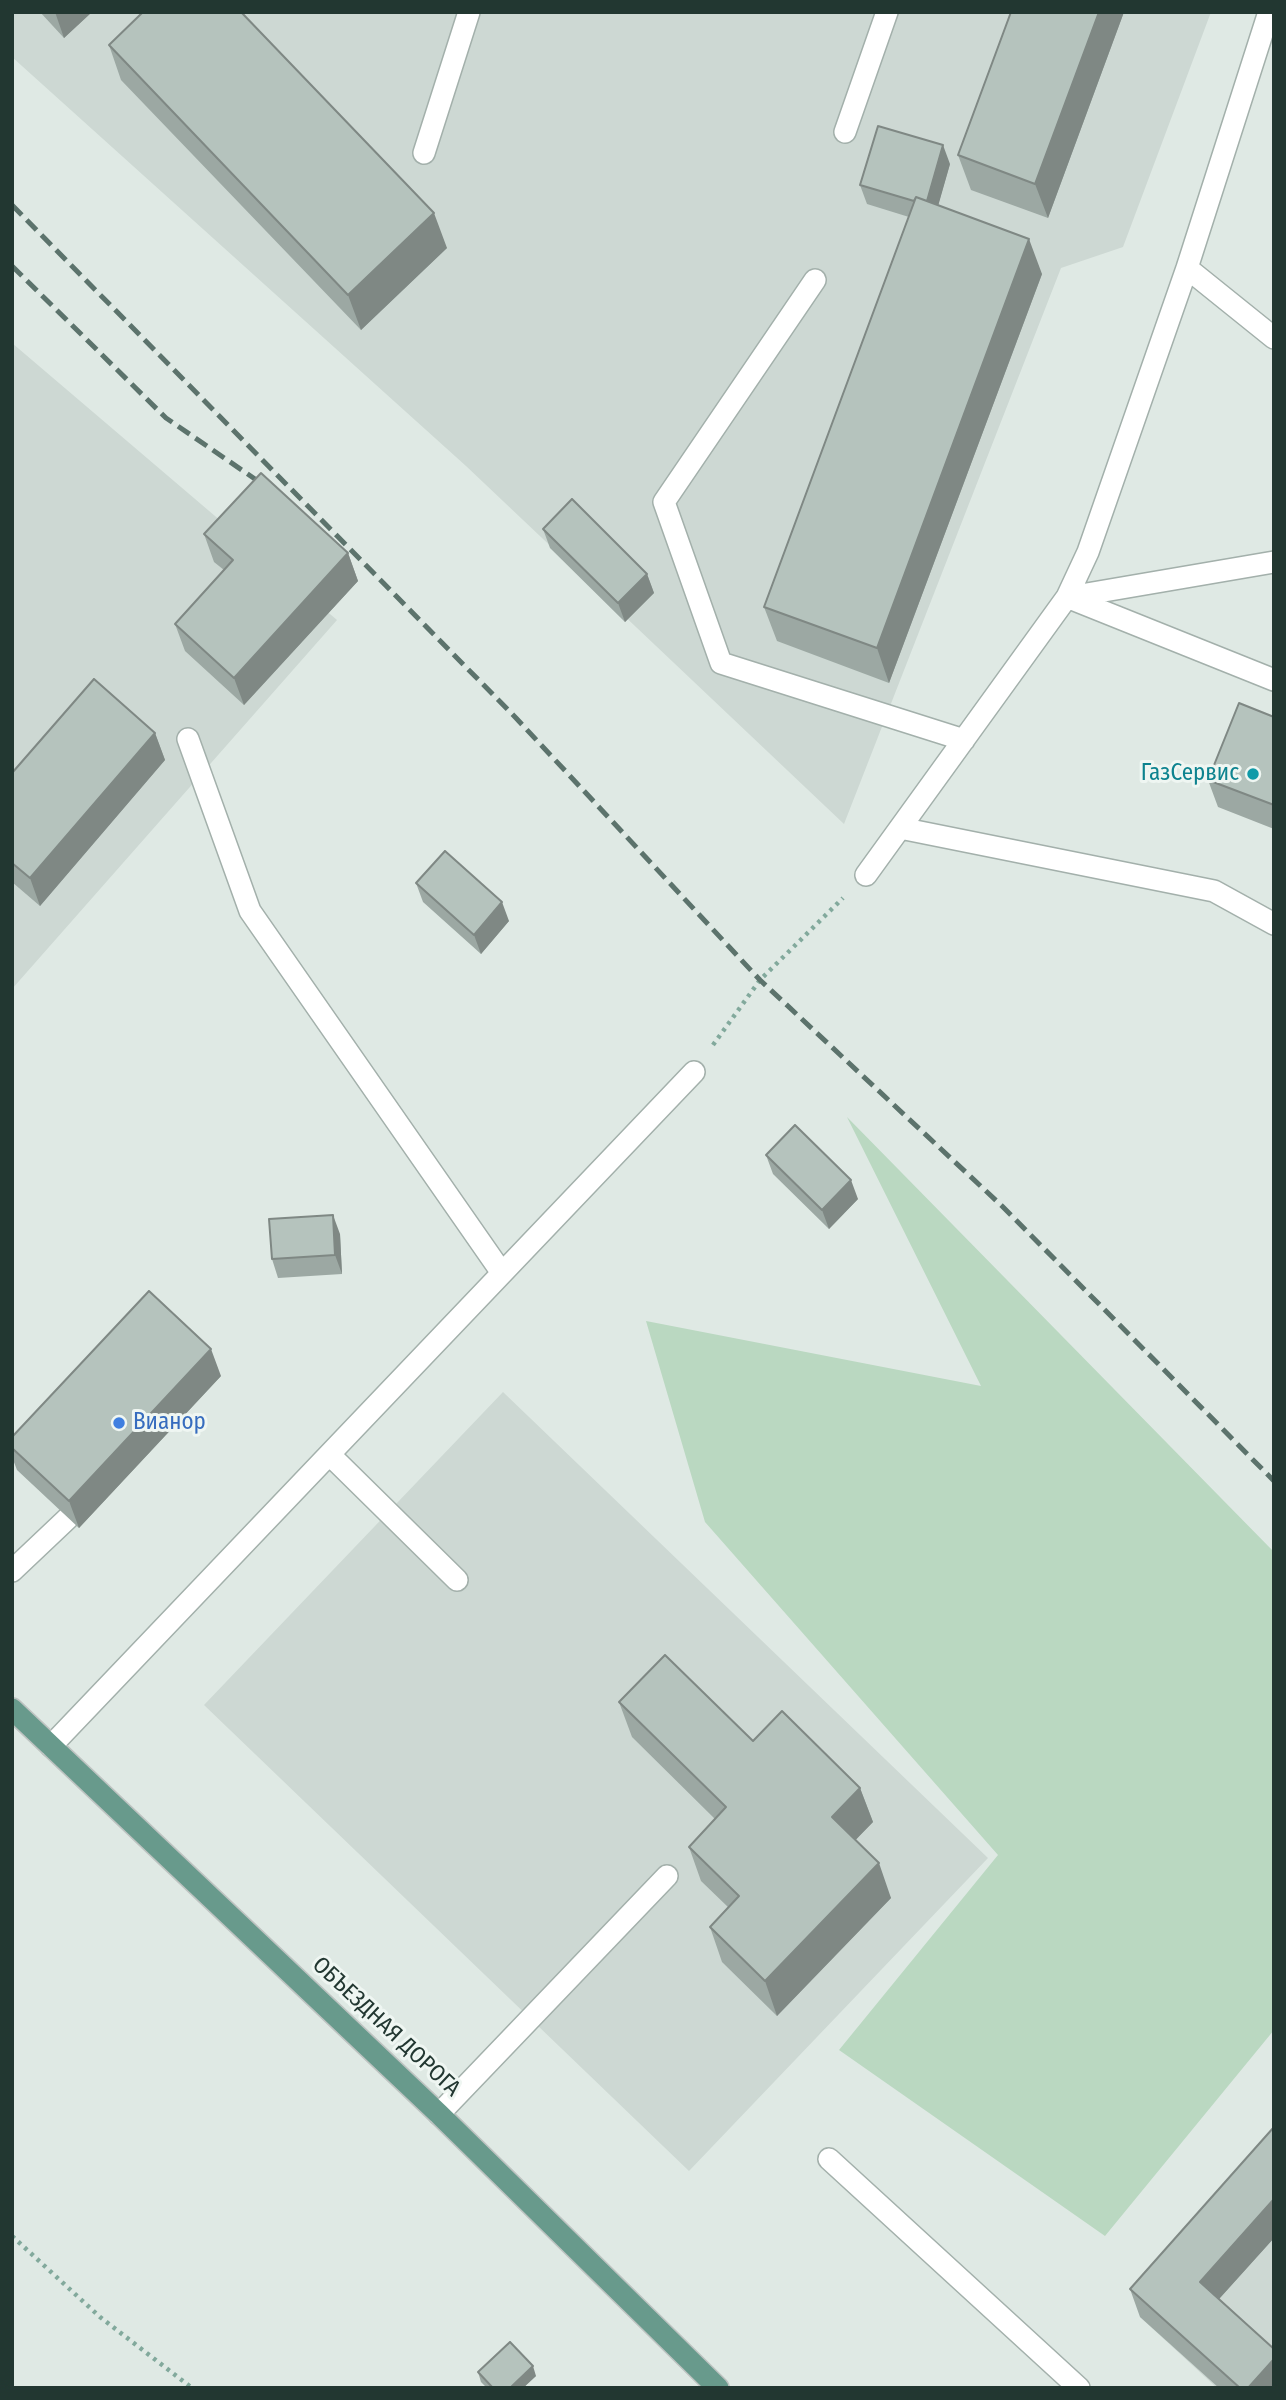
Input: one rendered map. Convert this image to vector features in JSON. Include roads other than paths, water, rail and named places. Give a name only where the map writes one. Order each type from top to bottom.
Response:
[{"type":"main road","name":"ОБЪЕЗДНАЯ ДОРОГА","points":[[12,1709],[439,2114],[718,2388]]},
{"type":"lane","points":[[424,153],[469,12]]},
{"type":"lane","points":[[845,132],[887,12]]},
{"type":"lane","points":[[866,875],[1067,597],[1088,552],[1187,268],[1269,12]]},
{"type":"lane","points":[[1187,268],[1274,338]]},
{"type":"lane","points":[[815,280],[664,502],[721,663],[964,740]]},
{"type":"lane","points":[[1067,597],[1274,562]]},
{"type":"lane","points":[[1067,597],[1274,680]]},
{"type":"lane","points":[[188,739],[250,911],[502,1273]]},
{"type":"lane","points":[[901,828],[1214,891],[1274,924]]},
{"type":"lane","points":[[51,1746],[694,1072]]},
{"type":"lane","points":[[330,1455],[457,1580]]},
{"type":"lane","points":[[12,1571],[68,1518]]},
{"type":"lane","points":[[439,2114],[667,1876]]},
{"type":"lane","points":[[829,2159],[1079,2388]]},
{"type":"railway","points":[[12,205],[516,718],[760,980],[1002,1206],[1274,1481]]},
{"type":"railway","points":[[12,266],[166,418],[271,490]]},
{"type":"place","name":"ГазСервис","points":[[1253,774]]},
{"type":"place","name":"Вианор","points":[[119,1423]]}]
